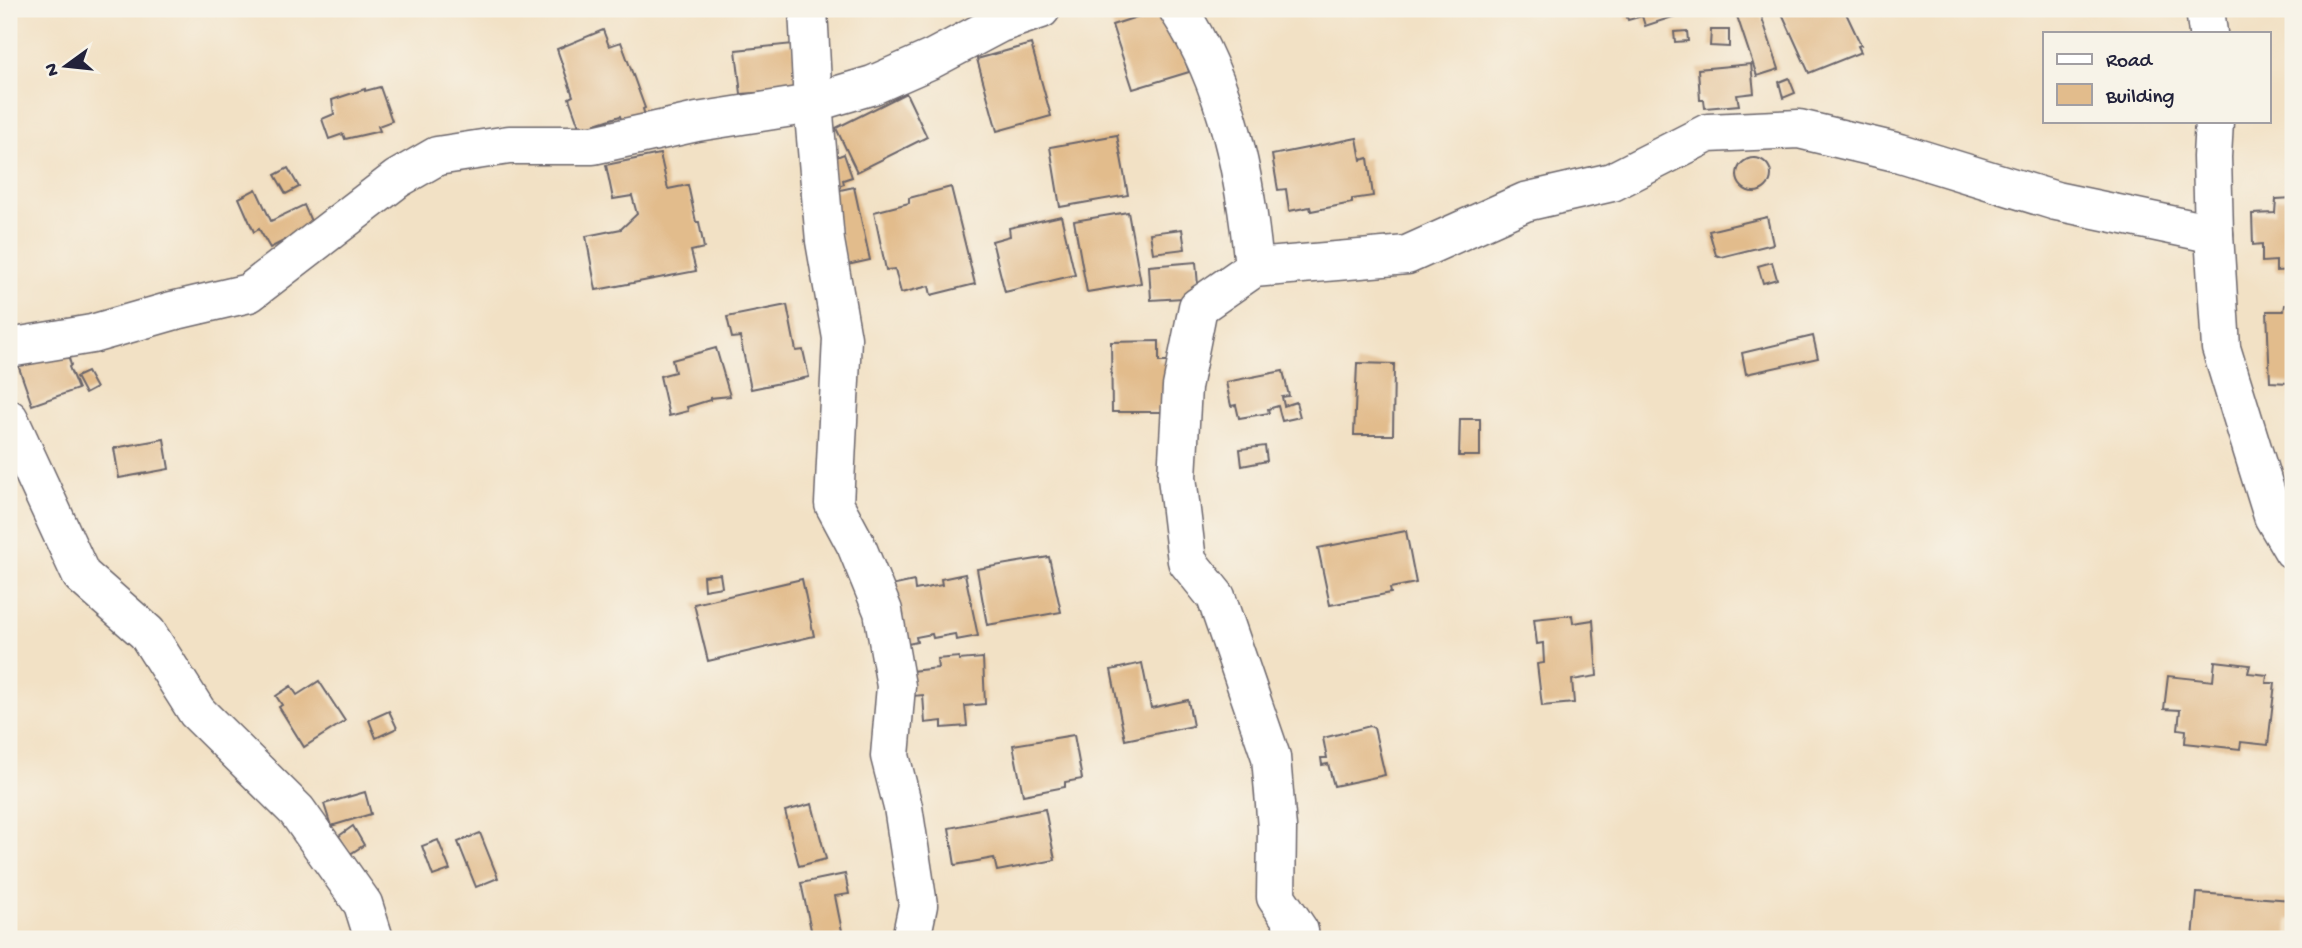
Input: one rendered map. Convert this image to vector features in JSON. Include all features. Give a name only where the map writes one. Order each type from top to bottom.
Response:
[{"type":"street","points":[[808,9],[825,241],[842,338],[834,504],[856,545],[883,611],[897,686],[890,756],[904,807],[918,905],[911,939]]},
{"type":"street","points":[[9,348],[92,334],[249,293],[397,179],[437,156],[509,145],[593,145],[697,122],[813,103],[873,85],[932,59],[1000,23],[1041,9]]},
{"type":"street","points":[[1178,9],[1197,38],[1231,128],[1244,190],[1254,268]]},
{"type":"street","points":[[2205,9],[2208,32]]},
{"type":"street","points":[[2214,122],[2214,234],[2221,348],[2273,516],[2293,550]]},
{"type":"street","points":[[1300,939],[1299,931],[1276,897],[1277,828],[1271,757],[1216,597],[1186,561],[1177,477],[1182,387],[1198,307],[1254,268],[1407,255],[1525,202],[1612,182],[1708,132],[1799,129],[1900,153],[2056,201],[2214,234]]},
{"type":"street","points":[[9,419],[81,575],[148,633],[197,712],[297,811],[363,904],[374,939]]},
{"type":"building","points":[[1168,9],[1189,72],[1133,89],[1112,25]]},
{"type":"building","points":[[1624,9],[1697,9],[1645,26],[1642,16],[1628,20]]},
{"type":"building","points":[[1759,9],[1779,69],[1757,76],[1735,10]]},
{"type":"building","points":[[1780,9],[1844,9],[1861,45],[1858,46],[1861,52],[1809,73]]},
{"type":"building","points":[[603,30],[609,46],[621,42],[645,108],[646,119],[624,127],[620,116],[580,129],[569,98],[573,96],[557,49]]},
{"type":"building","points":[[1711,30],[1729,30],[1729,47],[1710,46]]},
{"type":"building","points":[[1687,31],[1688,41],[1675,42],[1674,32]]},
{"type":"building","points":[[793,44],[797,90],[741,94],[736,50]]},
{"type":"building","points":[[1031,44],[1051,116],[997,131],[977,59]]},
{"type":"building","points":[[1751,64],[1754,93],[1737,95],[1739,105],[1705,108],[1704,100],[1700,100],[1698,69]]},
{"type":"building","points":[[1789,78],[1795,93],[1783,98],[1779,82]]},
{"type":"building","points":[[380,87],[392,121],[378,126],[380,131],[345,139],[343,134],[329,139],[322,119],[334,114],[332,100]]},
{"type":"building","points":[[906,93],[927,137],[857,172],[836,128]]},
{"type":"building","points":[[1117,135],[1128,195],[1060,207],[1050,147]]},
{"type":"building","points":[[1357,138],[1361,160],[1368,158],[1373,196],[1311,211],[1310,207],[1289,211],[1286,189],[1278,190],[1272,155]]},
{"type":"building","points":[[660,154],[668,189],[688,185],[704,248],[691,251],[696,271],[596,290],[586,236],[621,229],[637,214],[632,196],[613,199],[606,165]]},
{"type":"building","points":[[844,154],[852,177],[833,188],[834,158]]},
{"type":"building","points":[[1754,158],[1766,163],[1771,175],[1766,187],[1754,192],[1742,187],[1737,175],[1742,163]]},
{"type":"building","points":[[288,168],[299,187],[286,194],[275,175]]},
{"type":"building","points":[[854,187],[870,260],[847,265],[831,192]]},
{"type":"building","points":[[951,187],[975,284],[931,295],[929,286],[901,293],[895,269],[886,270],[874,212],[909,203],[909,198]]},
{"type":"building","points":[[256,189],[271,221],[304,205],[313,226],[270,248],[259,229],[254,232],[239,198]]},
{"type":"building","points":[[2293,198],[2293,270],[2276,271],[2276,261],[2262,262],[2262,244],[2253,245],[2252,214],[2275,213],[2276,199]]},
{"type":"building","points":[[1128,212],[1141,283],[1087,292],[1074,221]]},
{"type":"building","points":[[1061,216],[1075,275],[1005,292],[992,241],[1010,236],[1009,228]]},
{"type":"building","points":[[1767,217],[1773,244],[1721,257],[1716,255],[1709,231]]},
{"type":"building","points":[[1182,229],[1185,249],[1153,253],[1150,233]]},
{"type":"building","points":[[1196,262],[1199,297],[1151,300],[1149,266]]},
{"type":"building","points":[[1772,262],[1777,279],[1763,283],[1758,266]]},
{"type":"building","points":[[787,305],[796,351],[803,350],[809,377],[751,389],[740,337],[732,338],[727,317]]},
{"type":"building","points":[[2285,305],[2293,305],[2293,392],[2290,393],[2289,383],[2270,382],[2267,311],[2284,311]]},
{"type":"building","points":[[1813,336],[1818,358],[1746,374],[1742,353]]},
{"type":"building","points":[[1159,341],[1159,362],[1168,362],[1168,412],[1112,412],[1111,342]]},
{"type":"building","points":[[65,345],[71,365],[69,367],[78,389],[32,405],[17,362]]},
{"type":"building","points":[[716,348],[730,396],[710,398],[687,407],[688,411],[669,416],[660,376],[675,372],[672,360]]},
{"type":"building","points":[[1357,363],[1394,364],[1393,435],[1354,435]]},
{"type":"building","points":[[1283,371],[1289,396],[1282,397],[1284,406],[1296,402],[1300,417],[1282,421],[1278,406],[1268,409],[1269,413],[1239,418],[1236,405],[1231,406],[1226,382]]},
{"type":"building","points":[[87,372],[96,388],[85,394],[76,377]]},
{"type":"building","points":[[1460,419],[1480,419],[1480,456],[1459,456]]},
{"type":"building","points":[[164,439],[169,469],[119,478],[114,448]]},
{"type":"building","points":[[1265,446],[1267,461],[1242,466],[1240,449]]},
{"type":"building","points":[[1406,531],[1416,583],[1390,588],[1391,593],[1330,605],[1318,548]]},
{"type":"building","points":[[1049,557],[1061,612],[987,625],[977,569]]},
{"type":"building","points":[[720,574],[722,587],[704,590],[703,576]]},
{"type":"building","points":[[965,574],[978,636],[956,640],[955,634],[933,638],[932,634],[916,637],[917,642],[903,645],[891,586],[914,581],[915,590],[942,585],[941,579]]},
{"type":"building","points":[[802,579],[814,636],[708,661],[694,604]]},
{"type":"building","points":[[1572,615],[1573,623],[1593,620],[1597,676],[1572,680],[1574,703],[1542,706],[1537,664],[1544,663],[1543,643],[1537,644],[1534,619]]},
{"type":"building","points":[[959,657],[959,660],[983,658],[985,704],[965,706],[967,726],[942,728],[942,721],[925,723],[923,695],[913,696],[911,671],[938,668],[937,659]]},
{"type":"building","points":[[2215,661],[2250,665],[2248,673],[2267,675],[2266,683],[2275,683],[2268,745],[2241,742],[2240,749],[2185,743],[2186,730],[2178,729],[2180,710],[2164,709],[2168,676],[2213,681]]},
{"type":"building","points":[[1142,663],[1151,708],[1188,700],[1193,726],[1125,740],[1111,670]]},
{"type":"building","points":[[319,681],[345,721],[304,747],[279,707],[282,705],[276,696],[291,686],[297,695]]},
{"type":"building","points":[[389,711],[397,728],[376,738],[369,720]]},
{"type":"building","points":[[1370,726],[1374,728],[1385,775],[1334,786],[1328,764],[1322,765],[1321,758],[1327,758],[1323,738]]},
{"type":"building","points":[[1074,735],[1082,779],[1065,782],[1065,787],[1023,795],[1013,745]]},
{"type":"building","points":[[365,792],[371,814],[331,826],[324,804]]},
{"type":"building","points":[[812,804],[826,859],[799,866],[785,811]]},
{"type":"building","points":[[1045,809],[1055,860],[997,871],[994,858],[955,865],[949,828]]},
{"type":"building","points":[[353,826],[364,845],[350,854],[339,836]]},
{"type":"building","points":[[480,833],[498,878],[476,887],[458,842]]},
{"type":"building","points":[[438,840],[450,870],[433,876],[422,846]]},
{"type":"building","points":[[845,874],[849,894],[835,896],[843,936],[813,939],[801,883]]},
{"type":"building","points":[[2197,893],[2292,900],[2293,920],[2288,919],[2287,939],[2193,939]]}]
